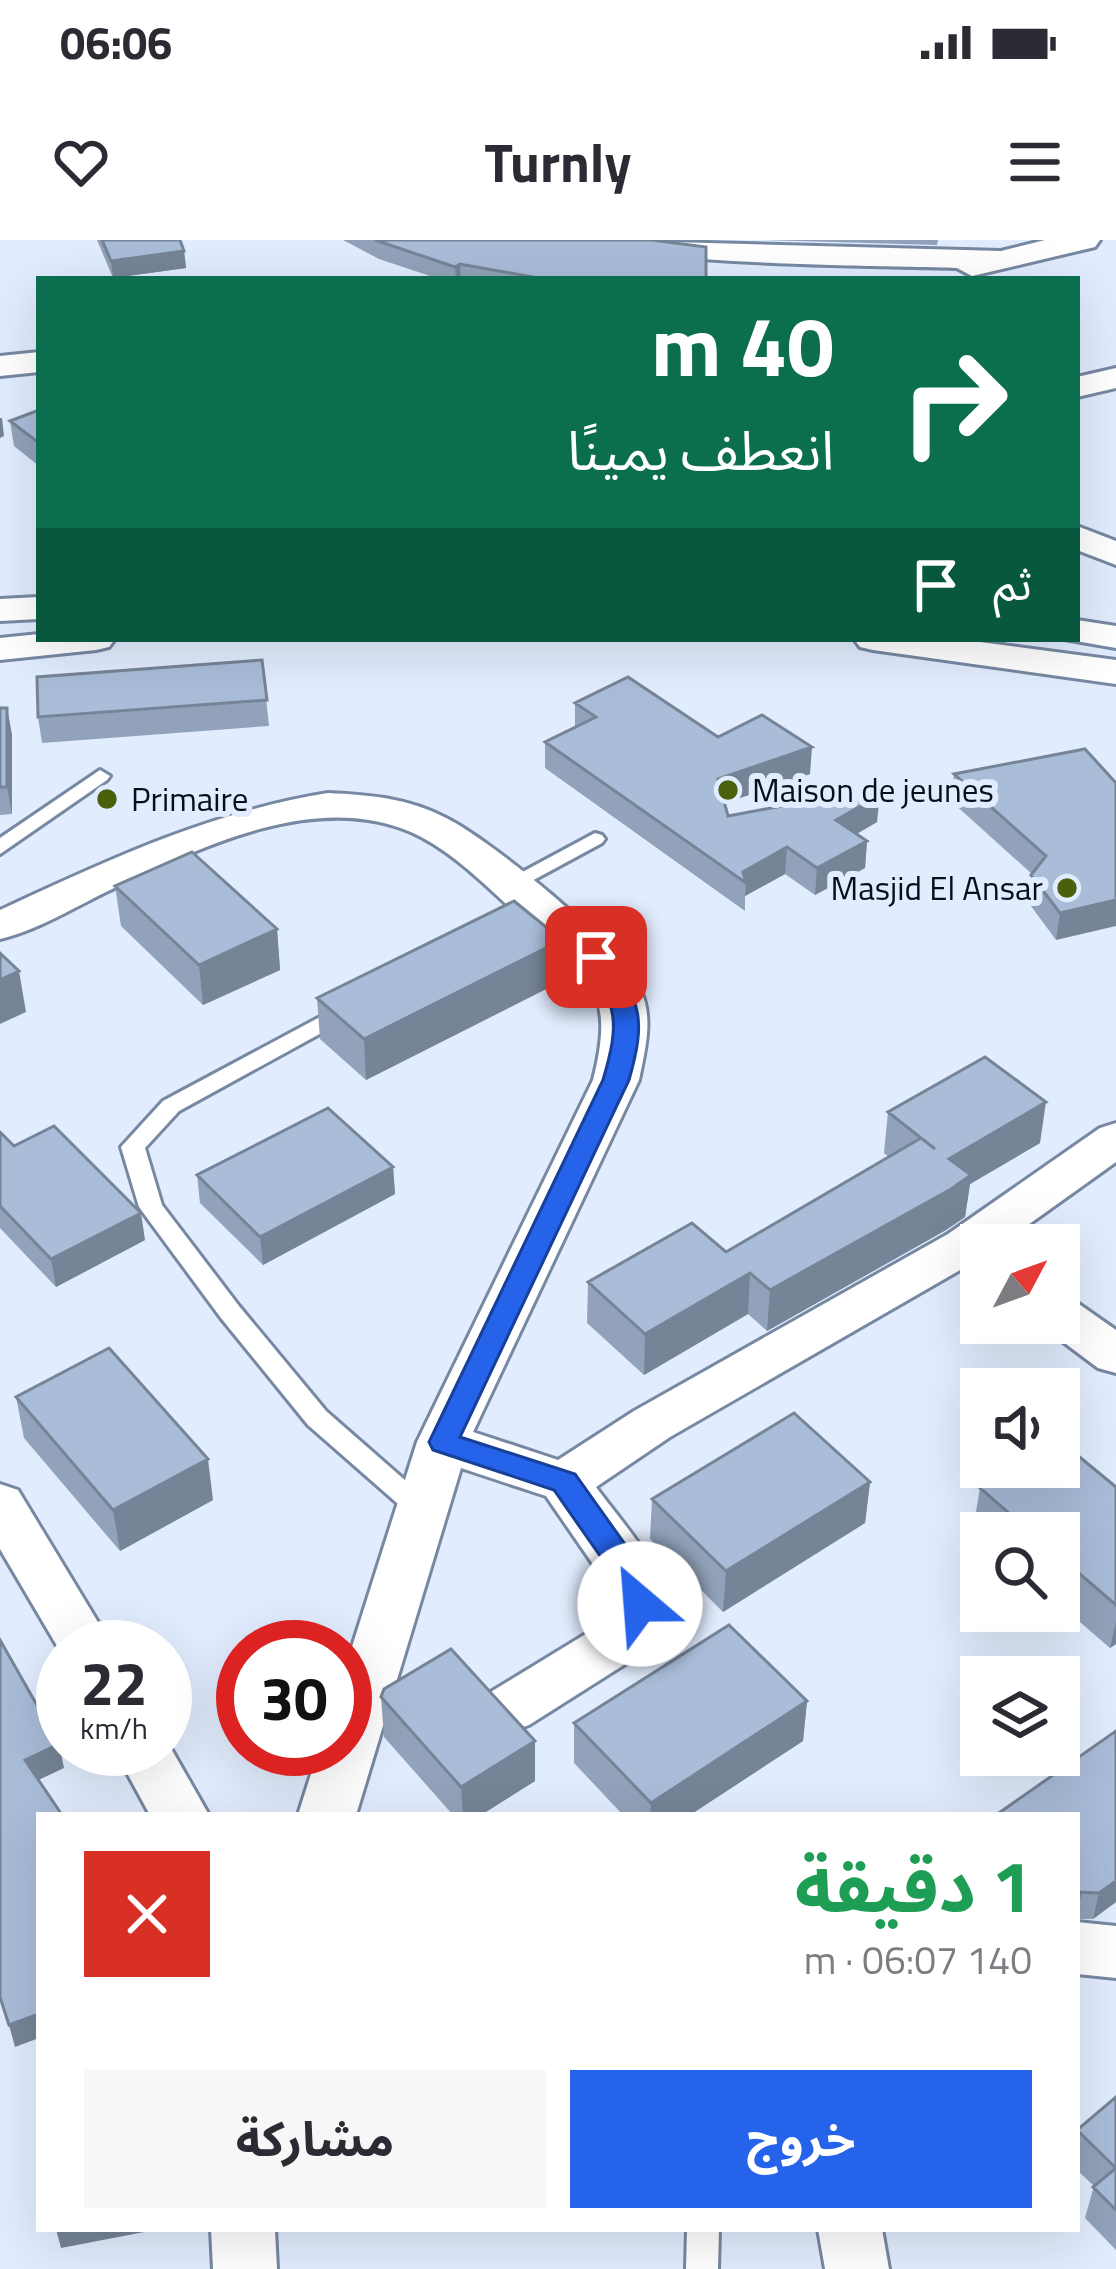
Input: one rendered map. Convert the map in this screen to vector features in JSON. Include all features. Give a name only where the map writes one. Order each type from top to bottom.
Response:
[{"type":"street","points":[[612,240],[694,249],[1001,260]]},
{"type":"street","points":[[931,276],[1084,240]]},
{"type":"street","points":[[0,366],[36,362]]},
{"type":"street","points":[[1080,386],[1116,378]]},
{"type":"street","points":[[1080,538],[1116,554]]},
{"type":"street","points":[[0,610],[36,608]]},
{"type":"street","points":[[1080,631],[1116,637]]},
{"type":"street","points":[[0,649],[67,642]]},
{"type":"street","points":[[897,642],[1116,672]]},
{"type":"street","points":[[0,926],[250,816],[317,802],[381,809],[428,824],[519,904],[596,957],[623,995],[629,1034],[616,1080],[443,1442],[328,1812]]},
{"type":"street","points":[[1008,1224],[1116,1139]]},
{"type":"street","points":[[564,1482],[652,1424],[960,1259]]},
{"type":"street","points":[[1080,1329],[1116,1355]]},
{"type":"street","points":[[443,1442],[564,1482],[633,1580],[640,1604],[630,1634],[509,1708]]},
{"type":"street","points":[[0,1504],[70,1620]]},
{"type":"street","points":[[158,1776],[178,1812]]},
{"type":"street","points":[[1080,1948],[1116,1952]]},
{"type":"street","points":[[243,2232],[245,2269]]},
{"type":"street","points":[[850,2232],[856,2269]]},
{"type":"lane","points":[[0,848],[100,776]]},
{"type":"lane","points":[[519,904],[595,839]]},
{"type":"lane","points":[[373,995],[171,1106],[133,1147],[151,1207],[230,1312],[317,1418],[422,1510]]},
{"type":"lane","points":[[702,2269],[703,2232]]},
{"type":"building","points":[[102,240],[180,240],[184,251],[111,261]]},
{"type":"building","points":[[375,240],[652,240],[706,247],[706,276],[527,276],[455,267]]},
{"type":"building","points":[[36,411],[36,441],[10,421]]},
{"type":"building","points":[[262,660],[267,700],[38,717],[37,677]]},
{"type":"building","points":[[628,677],[718,737],[762,715],[812,747],[718,779],[728,816],[877,788],[880,795],[836,820],[867,841],[817,868],[787,847],[743,872],[746,883],[545,742],[596,717],[575,703]]},
{"type":"building","points":[[0,708],[7,708],[7,787],[0,787]]},
{"type":"building","name":"Masjid El Ansar","points":[[1085,749],[1116,783],[1116,900],[1060,913],[1031,875],[1046,856],[954,774]]},
{"type":"building","points":[[192,852],[277,929],[199,965],[115,886]]},
{"type":"building","points":[[514,901],[562,940],[364,1039],[317,998]]},
{"type":"building","points":[[0,953],[19,971],[0,980]]},
{"type":"building","points":[[985,1057],[1046,1102],[949,1159],[971,1175],[951,1189],[770,1290],[750,1273],[645,1334],[588,1282],[692,1223],[726,1252],[921,1138],[935,1149],[888,1112]]},
{"type":"building","points":[[328,1108],[393,1167],[260,1237],[197,1175]]},
{"type":"building","points":[[54,1126],[141,1213],[51,1259],[0,1206],[0,1132],[14,1146]]},
{"type":"building","points":[[109,1348],[208,1459],[113,1510],[16,1397]]},
{"type":"building","points":[[794,1413],[870,1482],[726,1571],[652,1499]]},
{"type":"building","points":[[1080,1457],[1116,1487],[1116,1605],[1080,1574],[1080,1512],[1008,1512],[980,1488],[1080,1488]]},
{"type":"building","points":[[729,1625],[807,1701],[651,1803],[574,1723]]},
{"type":"building","points":[[0,1640],[36,1703],[36,1755],[25,1760],[60,1812],[36,1812],[36,2015],[9,2025],[0,1997]]},
{"type":"building","points":[[451,1649],[535,1741],[461,1787],[381,1697],[384,1689]]},
{"type":"building","points":[[1116,1731],[1116,1881],[1099,1893],[1080,1892],[1080,1812],[1000,1812],[1052,1776],[1080,1776],[1080,1756]]},
{"type":"building","points":[[1116,2097],[1116,2168],[1080,2133],[1080,2127]]},
{"type":"building","points":[[1116,2168],[1116,2210],[1093,2187]]},
{"type":"place","name":"Maison de jeunes","points":[[728,790]]},
{"type":"place","name":"Primaire","points":[[107,799]]},
{"type":"place","name":"Masjid El Ansar","points":[[1067,888]]},
{"type":"route","points":[[596,957],[623,995],[629,1034],[616,1080],[443,1442],[564,1482],[633,1580],[640,1604]]}]
